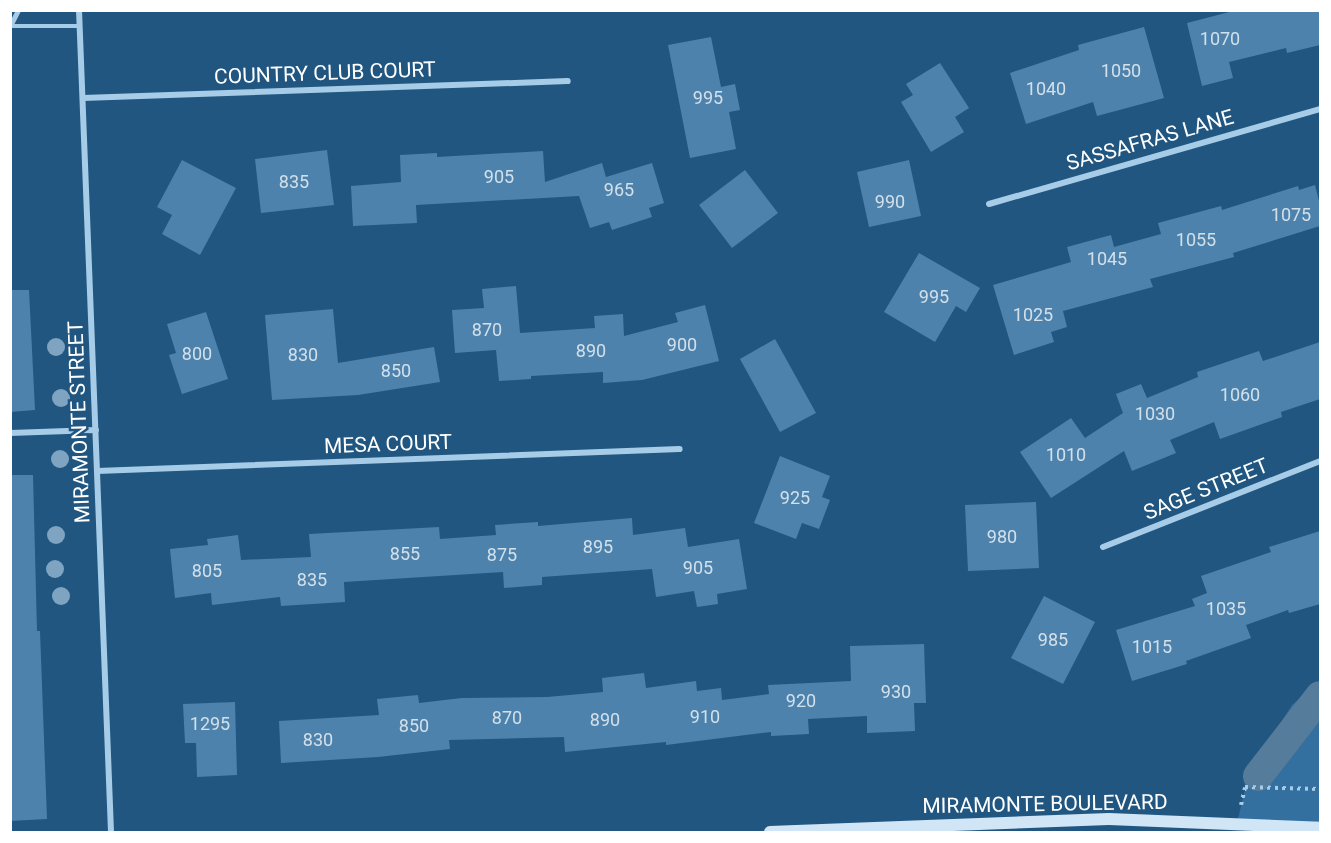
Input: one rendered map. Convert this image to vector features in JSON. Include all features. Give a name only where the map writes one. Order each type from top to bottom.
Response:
[{"type":"street","name":"MIRAMONTE STREET","points":[[79,10],[111,832]]},
{"type":"street","name":"COUNTRY CLUB COURT","points":[[83,98],[568,81]]},
{"type":"street","name":"SASSAFRAS LANE","points":[[989,204],[1320,109]]},
{"type":"street","points":[[10,433],[96,430]]},
{"type":"street","name":"MESA COURT","points":[[97,471],[680,449]]},
{"type":"street","name":"SAGE STREET","points":[[1103,547],[1320,461]]},
{"type":"street","name":"MIRAMONTE BOULEVARD","points":[[770,832],[1108,819],[1320,828]]},
{"type":"lane","points":[[18,10],[10,26],[80,26]]},
{"type":"path","points":[[1245,787],[1320,789]]},
{"type":"shaded area","points":[[1320,681],[1320,828],[1237,823],[1249,773],[1292,705]]},
{"type":"building","points":[[1237,10],[1320,10],[1320,45],[1287,53],[1286,48],[1229,62],[1233,78],[1202,86],[1187,23]]},
{"type":"building","points":[[1144,27],[1164,98],[1097,116],[1093,102],[1026,124],[1010,73],[1079,50],[1078,45]]},
{"type":"building","points":[[711,37],[721,87],[735,84],[740,110],[729,112],[736,149],[690,158],[668,45]]},
{"type":"building","points":[[940,63],[969,108],[955,117],[964,132],[931,152],[901,102],[913,95],[906,84]]},
{"type":"building","points":[[327,150],[334,205],[261,213],[255,159]]},
{"type":"building","points":[[543,151],[545,182],[602,163],[606,177],[652,163],[664,203],[649,208],[652,217],[612,230],[609,222],[590,228],[579,196],[416,205],[417,223],[353,226],[351,186],[401,182],[400,155],[437,153],[437,157]]},
{"type":"building","points":[[182,160],[236,188],[200,255],[162,234],[172,215],[157,207]]},
{"type":"building","points":[[909,160],[921,216],[869,227],[857,172]]},
{"type":"building","points":[[745,170],[778,213],[732,248],[699,205]]},
{"type":"building","points":[[1315,185],[1320,205],[1320,226],[1233,253],[1234,257],[1150,279],[1153,287],[1063,311],[1067,327],[1051,332],[1054,342],[1014,355],[993,285],[1071,262],[1067,247],[1111,235],[1114,247],[1161,234],[1158,223],[1221,206],[1222,210],[1298,186],[1299,190]]},
{"type":"building","points":[[919,253],[980,288],[966,312],[956,306],[935,342],[884,312]]},
{"type":"building","points":[[516,286],[520,333],[595,328],[594,316],[623,314],[624,336],[678,322],[675,313],[705,305],[719,361],[642,380],[603,383],[603,372],[531,376],[531,379],[499,381],[496,350],[455,353],[452,310],[484,308],[482,289]]},
{"type":"building","points":[[10,290],[29,290],[35,410],[10,412]]},
{"type":"building","points":[[333,309],[338,363],[434,347],[440,382],[358,395],[272,400],[265,315]]},
{"type":"building","points":[[206,312],[228,379],[182,394],[169,355],[176,353],[167,324]]},
{"type":"building","points":[[775,339],[816,413],[780,432],[740,359]]},
{"type":"building","points":[[1320,342],[1320,399],[1281,412],[1282,417],[1220,439],[1214,422],[1170,440],[1176,453],[1132,471],[1124,451],[1051,498],[1020,452],[1071,418],[1085,438],[1123,413],[1116,394],[1141,384],[1147,398],[1198,377],[1197,372],[1259,351],[1263,361]]},
{"type":"building","points":[[780,456],[830,476],[822,497],[830,500],[819,529],[802,523],[796,539],[754,523]]},
{"type":"building","points":[[10,475],[33,475],[37,631],[40,631],[47,819],[10,821]]},
{"type":"building","points":[[1036,502],[1039,568],[968,571],[965,505]]},
{"type":"building","points":[[632,518],[633,535],[685,528],[688,547],[739,539],[747,589],[717,594],[718,604],[697,607],[694,591],[656,597],[652,569],[542,577],[542,585],[504,588],[503,572],[344,582],[345,602],[281,606],[280,597],[212,605],[211,593],[175,598],[170,549],[208,545],[207,539],[238,535],[241,560],[311,557],[309,534],[439,527],[440,539],[496,535],[495,525],[538,522],[538,526]]},
{"type":"building","points":[[1320,531],[1320,604],[1289,613],[1288,610],[1246,625],[1251,638],[1186,661],[1187,664],[1132,681],[1116,630],[1195,606],[1192,599],[1207,593],[1201,576],[1271,552],[1269,547]]},
{"type":"building","points":[[1044,596],[1095,622],[1063,684],[1011,658]]},
{"type":"building","points":[[924,644],[926,703],[914,703],[915,731],[867,733],[867,716],[808,719],[809,734],[771,736],[771,732],[666,745],[666,742],[565,752],[564,737],[449,740],[450,749],[378,757],[281,763],[279,721],[379,715],[377,699],[418,695],[419,703],[462,698],[547,697],[603,692],[602,678],[644,673],[646,688],[696,681],[697,691],[721,688],[722,700],[769,694],[768,685],[851,681],[850,646]]},
{"type":"building","points":[[235,702],[237,775],[197,777],[196,743],[185,743],[183,704]]},
{"type":"waterway","points":[[1258,776],[1320,696]]}]
